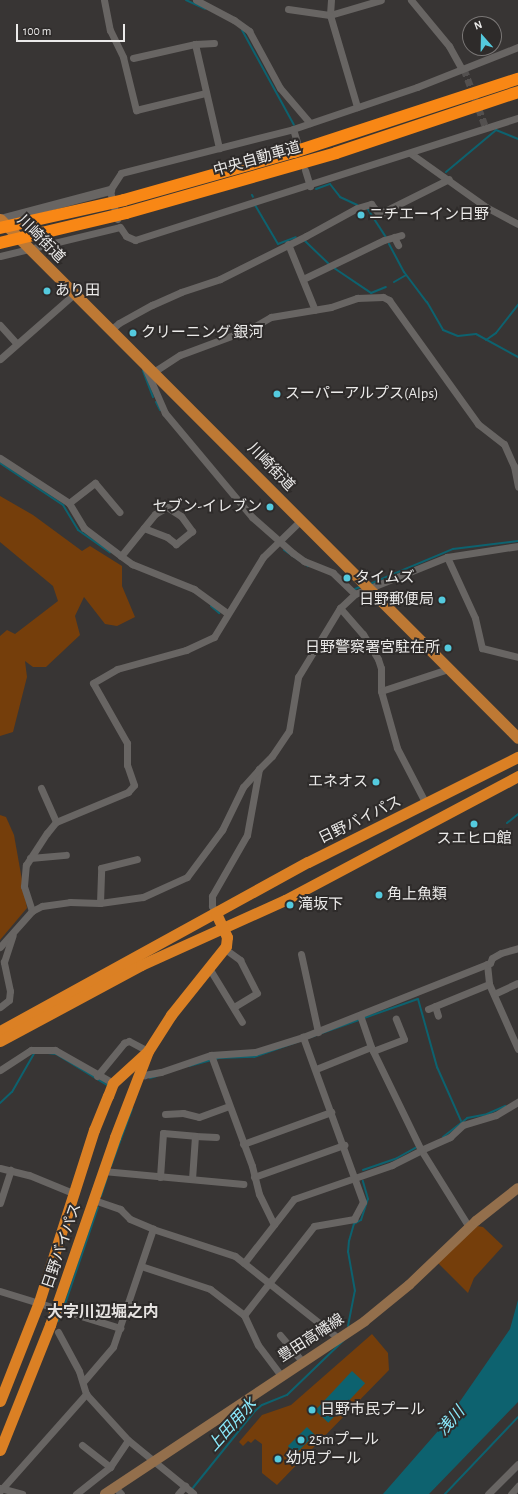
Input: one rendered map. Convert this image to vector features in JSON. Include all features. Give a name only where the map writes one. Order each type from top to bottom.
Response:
[{"type":"highway","name":"中央自動車道","points":[[0,228],[124,200],[294,152],[518,79]]},
{"type":"highway","name":"中央自動車道","points":[[0,243],[126,213],[336,153],[518,92]]},
{"type":"highway","name":"日野バイパス","points":[[0,1041],[21,1025],[216,913],[313,860],[518,757]]},
{"type":"highway","name":"日野バイパス","points":[[0,1031],[21,1025],[141,966],[285,900],[518,776]]},
{"type":"highway","points":[[216,913],[224,928],[227,941],[225,949]]},
{"type":"highway","name":"日野バイパス","points":[[0,1450],[57,1307],[103,1171],[148,1051],[171,1015],[225,949]]},
{"type":"highway","name":"日野バイパス","points":[[0,1401],[39,1302],[75,1194],[94,1130],[113,1083],[148,1051]]},
{"type":"main road","name":"川崎街道","points":[[0,219],[74,294],[155,371],[448,669],[518,738]]},
{"type":"main road","name":"豊田高幡線","points":[[105,1494],[118,1490],[155,1460],[384,1307],[469,1227],[518,1188]]},
{"type":"street","points":[[104,0],[110,30],[123,57],[136,110],[206,92]]},
{"type":"street","points":[[196,0],[234,20],[249,31],[280,88],[310,124]]},
{"type":"street","points":[[331,0],[330,14],[357,107]]},
{"type":"street","points":[[288,9],[330,14],[381,0]]},
{"type":"street","points":[[411,0],[422,17],[449,46],[462,70]]},
{"type":"street","points":[[133,58],[195,44],[214,43]]},
{"type":"street","points":[[195,44],[219,148]]},
{"type":"street","points":[[0,219],[110,190],[120,173],[310,124],[462,70],[518,47]]},
{"type":"street","points":[[110,190],[120,227],[126,236],[135,240],[310,186],[518,118]]},
{"type":"street","points":[[293,129],[297,142]]},
{"type":"street","points":[[410,153],[449,179],[486,207],[518,224]]},
{"type":"street","points":[[305,170],[310,186]]},
{"type":"street","points":[[112,330],[119,323],[152,305],[181,292],[214,281],[357,208],[371,204],[379,214],[449,179]]},
{"type":"street","points":[[0,256],[30,250],[120,227]]},
{"type":"street","points":[[303,279],[398,236],[398,245]]},
{"type":"street","points":[[288,244],[315,310]]},
{"type":"street","points":[[0,359],[16,343],[74,294]]},
{"type":"street","points":[[155,371],[180,355],[250,329],[271,317],[315,310],[357,298],[383,297],[389,300],[478,424],[504,444],[514,466],[518,487]]},
{"type":"street","points":[[0,325],[16,343]]},
{"type":"street","points":[[142,360],[165,413],[252,517],[304,561],[333,573],[355,594]]},
{"type":"street","points":[[0,458],[69,504],[84,528],[132,564],[194,589],[227,613]]},
{"type":"street","points":[[69,504],[95,483],[120,512]]},
{"type":"street","points":[[121,556],[155,514],[167,507],[181,516],[192,531],[176,544],[167,537],[144,528]]},
{"type":"street","points":[[32,911],[23,880],[26,865],[56,822],[128,792],[134,785],[127,765],[127,743],[93,683],[117,669],[209,641],[214,637],[227,613],[263,557],[301,520]]},
{"type":"street","points":[[0,947],[32,911],[55,902],[100,903],[152,895],[188,877],[222,830],[243,787],[272,756],[289,731],[298,677],[340,608],[355,594],[371,589],[447,557],[518,546]]},
{"type":"street","points":[[447,557],[475,618],[482,648],[518,657]]},
{"type":"street","points":[[340,608],[363,634],[378,659],[381,668],[381,691],[403,762],[426,804]]},
{"type":"street","points":[[381,691],[448,669]]},
{"type":"street","points":[[216,913],[212,906],[212,896],[247,835],[259,769]]},
{"type":"street","points":[[41,788],[56,822]]},
{"type":"street","points":[[30,858],[66,855]]},
{"type":"street","points":[[100,903],[101,868],[137,859]]},
{"type":"street","points":[[0,1007],[9,1000],[10,991],[4,962],[15,931]]},
{"type":"street","points":[[141,1073],[144,1075],[162,1072],[211,1056],[255,1052],[303,1037],[360,1016],[487,964],[497,956],[518,948]]},
{"type":"street","points":[[225,949],[240,960],[258,993],[234,1007]]},
{"type":"street","points":[[301,954],[318,1032]]},
{"type":"street","points":[[487,964],[489,984],[518,1049]]},
{"type":"street","points":[[209,968],[242,1022]]},
{"type":"street","points":[[494,994],[518,983]]},
{"type":"street","points":[[438,1016],[431,1008],[489,984]]},
{"type":"street","points":[[360,1016],[372,1049],[421,1150],[469,1227]]},
{"type":"street","points":[[316,1069],[404,1039],[396,1019]]},
{"type":"street","points":[[244,1315],[314,1226],[357,1218],[364,1202],[303,1037]]},
{"type":"street","points":[[97,1076],[124,1043],[129,1041],[148,1051]]},
{"type":"street","points":[[0,1070],[31,1050],[55,1050],[97,1076],[113,1083]]},
{"type":"street","points":[[211,1056],[244,1144],[254,1177],[274,1225]]},
{"type":"street","points":[[244,1263],[294,1199],[392,1165],[450,1137],[463,1125],[496,1115],[518,1102]]},
{"type":"street","points":[[165,1114],[183,1113],[199,1117],[229,1106]]},
{"type":"street","points":[[244,1144],[331,1112]]},
{"type":"street","points":[[160,1177],[163,1133],[216,1137]]},
{"type":"street","points":[[192,1179],[195,1136]]},
{"type":"street","points":[[254,1177],[344,1145]]},
{"type":"street","points":[[0,1168],[11,1170],[75,1194]]},
{"type":"street","points":[[0,1204],[11,1170]]},
{"type":"street","points":[[103,1171],[243,1184]]},
{"type":"street","points":[[94,1200],[120,1208],[130,1219],[153,1229],[235,1256],[338,1338]]},
{"type":"street","points":[[83,1382],[113,1347],[153,1229]]},
{"type":"street","points":[[141,1266],[210,1289],[244,1315],[258,1345],[281,1375]]},
{"type":"street","points":[[0,1291],[57,1307],[120,1328]]},
{"type":"street","points":[[58,1332],[83,1382],[86,1394],[128,1440],[155,1460],[193,1493]]},
{"type":"street","points":[[280,1335],[302,1361]]},
{"type":"street","points":[[22,1494],[0,1489],[86,1394]]},
{"type":"street","points":[[76,1494],[110,1467],[128,1440]]},
{"type":"street","points":[[82,1445],[110,1467]]},
{"type":"street","points":[[488,1494],[518,1464]]},
{"type":"street","points":[[178,1494],[184,1486]]},
{"type":"street","points":[[511,1494],[518,1486]]},
{"type":"shaded area","points":[[0,496],[33,515],[82,551],[90,546],[122,566],[122,586],[135,617],[117,626],[105,624],[84,597],[75,616],[80,635],[46,667],[33,667],[25,661],[27,677],[13,732],[0,736],[0,636],[7,630],[15,634],[58,601],[53,586],[0,542]]},
{"type":"shaded area","points":[[0,815],[6,817],[14,835],[27,908],[0,940]]},
{"type":"shaded area","points":[[477,1226],[483,1227],[503,1246],[474,1278],[468,1293],[438,1263]]},
{"type":"shaded area","name":"日野市民プール","points":[[372,1334],[388,1353],[389,1370],[277,1485],[262,1473],[262,1444],[255,1439],[251,1443],[248,1441],[243,1446],[239,1442],[262,1415],[291,1405]]},
{"type":"water","name":"浅川","points":[[518,1300],[518,1402],[429,1494],[383,1494],[445,1423],[510,1329]]},
{"type":"water","points":[[352,1371],[365,1383],[328,1423],[315,1410]]},
{"type":"water","name":"25mプール","points":[[307,1427],[315,1435],[296,1454],[288,1446]]},
{"type":"waterway","points":[[186,0],[205,9]]},
{"type":"waterway","points":[[242,30],[294,125]]},
{"type":"waterway","points":[[446,172],[496,130],[518,139]]},
{"type":"waterway","points":[[316,189],[330,184],[340,197],[357,205]]},
{"type":"waterway","points":[[255,205],[278,244],[296,237]]},
{"type":"waterway","points":[[367,208],[386,237]]},
{"type":"waterway","points":[[304,240],[329,264]]},
{"type":"waterway","points":[[389,244],[404,272],[427,302],[443,330],[458,336],[476,334],[518,357]]},
{"type":"waterway","points":[[334,268],[371,293],[386,287]]},
{"type":"waterway","points":[[394,282],[406,275]]},
{"type":"waterway","points":[[486,340],[496,333],[518,305]]},
{"type":"waterway","points":[[143,371],[153,397]]},
{"type":"waterway","points":[[156,402],[160,410]]},
{"type":"waterway","points":[[0,463],[63,505],[78,530],[110,552]]},
{"type":"waterway","points":[[372,583],[453,549],[518,541]]},
{"type":"waterway","points":[[284,550],[308,566]]},
{"type":"waterway","points":[[355,589],[362,586]]},
{"type":"waterway","points":[[211,606],[219,613]]},
{"type":"waterway","points":[[507,823],[518,814]]},
{"type":"waterway","points":[[364,1018],[418,999],[437,1067],[461,1121]]},
{"type":"waterway","points":[[189,1066],[218,1058],[254,1057],[359,1020]]},
{"type":"waterway","points":[[0,1103],[12,1092],[35,1052]]},
{"type":"waterway","points":[[48,1053],[56,1054],[107,1085]]},
{"type":"waterway","points":[[150,1078],[157,1076]]},
{"type":"waterway","name":"上田用水","points":[[443,1137],[467,1118],[487,1114],[505,1106]]},
{"type":"waterway","points":[[111,1166],[132,1109]]},
{"type":"waterway","name":"上田用水","points":[[363,1170],[397,1158],[415,1148]]},
{"type":"waterway","points":[[101,1196],[107,1178]]},
{"type":"waterway","name":"上田用水","points":[[348,1326],[355,1291],[348,1252],[349,1241],[354,1224],[361,1220],[368,1199],[363,1181]]},
{"type":"waterway","points":[[65,1304],[98,1207]]},
{"type":"waterway","points":[[58,1321],[60,1316]]},
{"type":"waterway","name":"上田用水","points":[[192,1489],[255,1411],[262,1405],[287,1395],[346,1338]]},
{"type":"waterway","points":[[445,1494],[518,1417]]},
{"type":"tunnel","points":[[464,69],[486,128]]},
{"type":"place","name":"ニチエーイン日野","points":[[361,215]]},
{"type":"place","name":"あり田","points":[[47,291]]},
{"type":"place","name":"クリーニング 銀河","points":[[133,333]]},
{"type":"place","name":"スーパーアルプス(Alps)","points":[[277,394]]},
{"type":"place","name":"セブン-イレブン","points":[[270,507]]},
{"type":"place","name":"タイムズ","points":[[347,578]]},
{"type":"place","name":"日野郵便局","points":[[442,600]]},
{"type":"place","name":"日野警察署宮駐在所","points":[[448,648]]},
{"type":"place","name":"エネオス","points":[[376,782]]},
{"type":"place","name":"スエヒロ館","points":[[474,824]]},
{"type":"place","name":"角上魚類","points":[[379,895]]},
{"type":"place","name":"滝坂下","points":[[290,905]]},
{"type":"place","name":"日野市民プール","points":[[312,1410]]},
{"type":"place","name":"25mプール","points":[[301,1440]]},
{"type":"place","name":"幼児プール","points":[[278,1459]]},
{"type":"district","name":"大字川辺堀之内","points":[[103,1312]]}]
